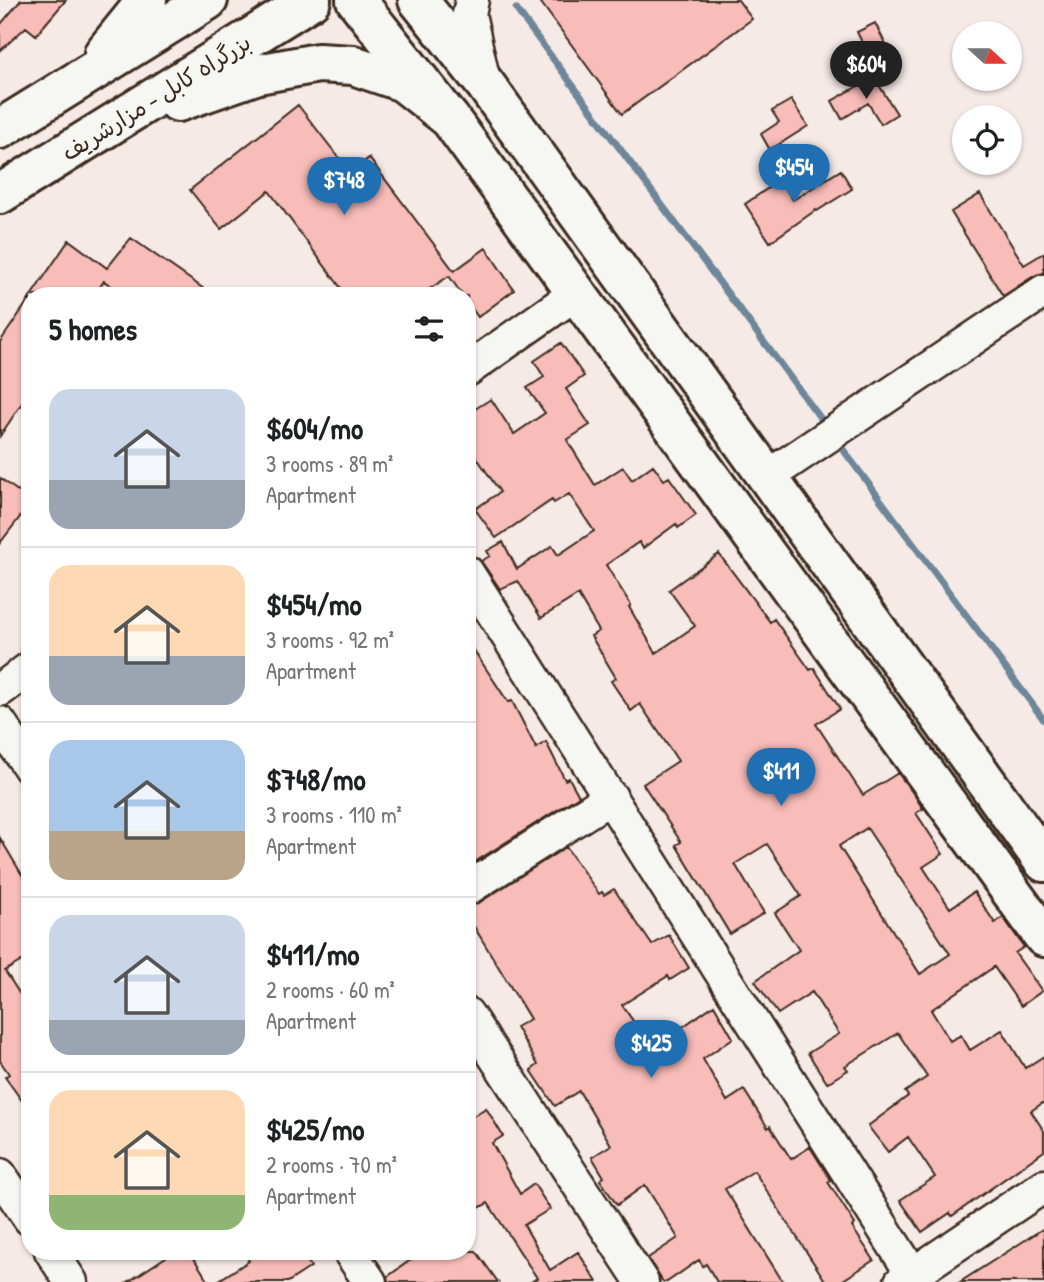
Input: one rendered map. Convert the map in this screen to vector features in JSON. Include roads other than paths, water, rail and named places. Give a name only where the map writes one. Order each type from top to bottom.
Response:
[{"type":"main road","points":[[85,76],[147,0]]},
{"type":"main road","points":[[0,130],[208,0]]},
{"type":"main road","name":"بزرگراه کابل - مزارشریف","points":[[0,194],[311,0]]},
{"type":"main road","points":[[356,0],[450,119],[1044,937]]},
{"type":"main road","points":[[418,0],[485,84],[767,477],[1039,846]]},
{"type":"main road","points":[[113,124],[258,74],[318,63],[353,65],[403,82],[450,119]]},
{"type":"street","points":[[472,0],[469,14],[485,84]]},
{"type":"street","points":[[767,477],[1044,291]]},
{"type":"street","points":[[476,364],[575,294]]},
{"type":"street","points":[[476,586],[611,797],[907,1278],[1044,1186]]},
{"type":"street","points":[[0,690],[21,675]]},
{"type":"street","points":[[0,723],[21,754]]},
{"type":"street","points":[[476,883],[611,797]]},
{"type":"street","points":[[477,1051],[642,1282]]},
{"type":"street","points":[[0,1175],[21,1206]]},
{"type":"street","points":[[57,1260],[71,1282]]},
{"type":"street","points":[[355,1260],[370,1282]]},
{"type":"waterway","points":[[516,9],[827,427]]},
{"type":"waterway","points":[[836,440],[1044,720]]}]
